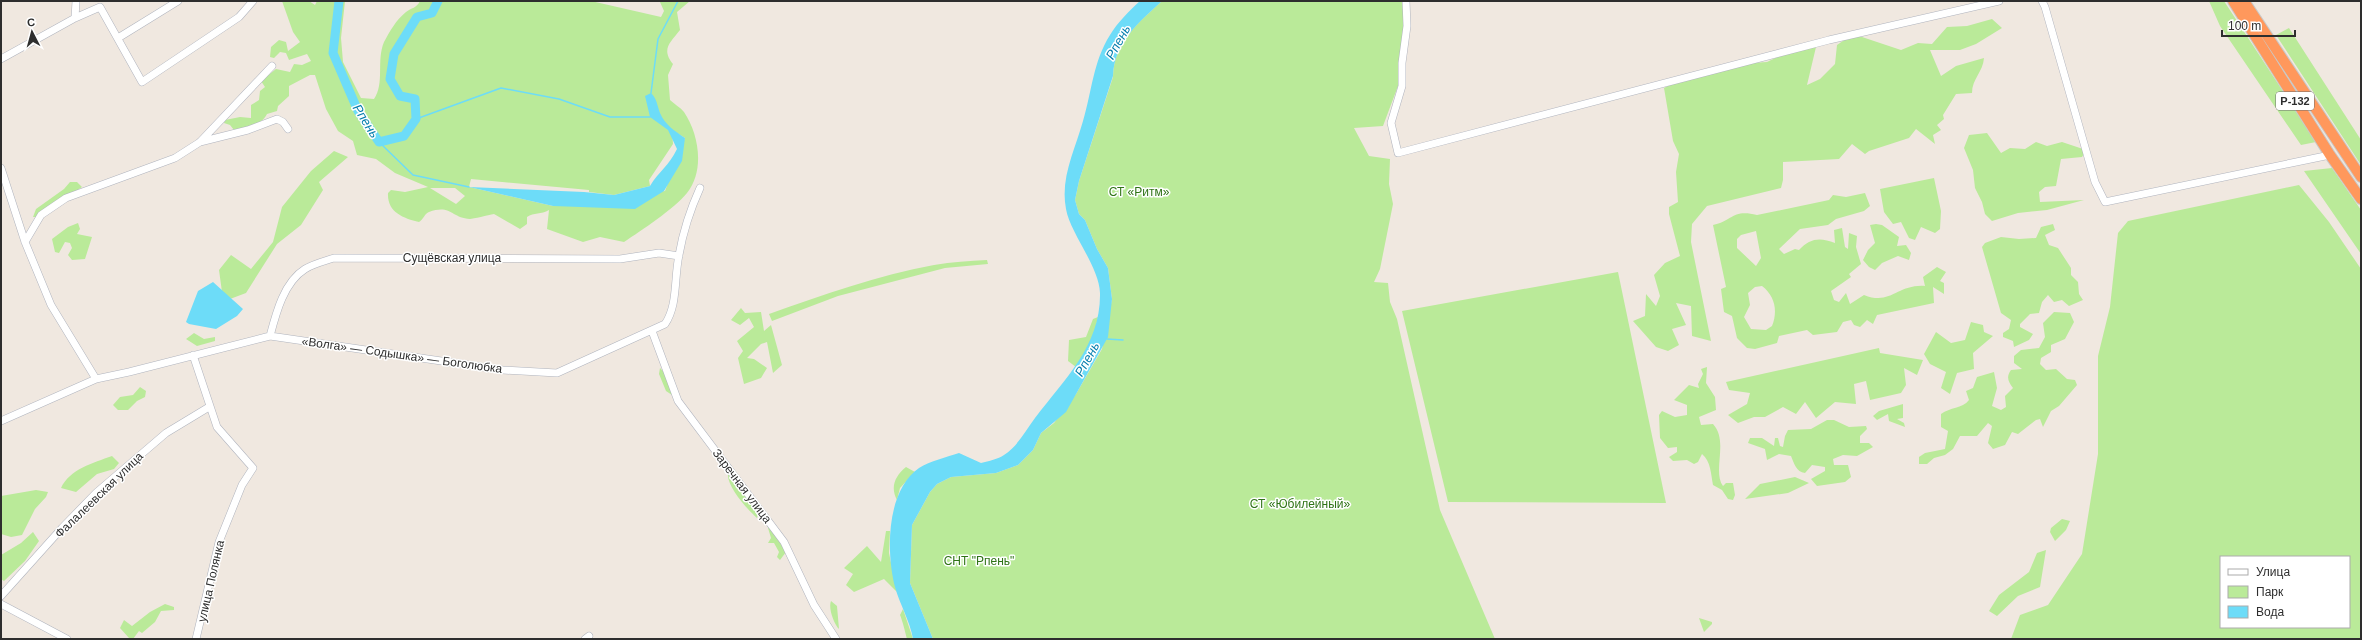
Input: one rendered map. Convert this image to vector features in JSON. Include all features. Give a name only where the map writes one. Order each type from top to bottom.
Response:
[{"type":"highway","name":"Р-132","points":[[2233,1],[2330,154],[2361,199]]},
{"type":"highway","name":"Р-132","points":[[2244,1],[2361,177]]},
{"type":"street","points":[[75,18],[76,1]]},
{"type":"street","points":[[118,38],[178,1]]},
{"type":"street","points":[[1,59],[75,18],[100,6],[142,82],[239,17],[253,1]]},
{"type":"street","points":[[1406,1],[1407,26],[1402,63],[1402,86],[1391,123],[1398,153],[1829,40],[1999,1]]},
{"type":"street","points":[[2042,1],[2095,182],[2105,202],[2330,154]]},
{"type":"street","points":[[26,242],[41,215],[66,198],[174,158],[200,142],[272,66]]},
{"type":"street","points":[[200,142],[248,130],[278,118],[283,122],[288,130]]},
{"type":"street","points":[[1,168],[26,242],[51,305],[96,379]]},
{"type":"street","name":"«Волга» — Содышка» — Боголюбка","points":[[1,421],[96,379],[270,336],[503,370],[557,373],[665,324],[671,316],[679,256],[690,208],[700,188]]},
{"type":"street","name":"Сущёвская улица","points":[[270,336],[284,296],[293,278],[306,268],[334,258],[620,259],[659,253],[679,256]]},
{"type":"street","name":"Заречная улица","points":[[652,331],[678,401],[784,542],[814,605],[836,639]]},
{"type":"street","name":"улица Полянка","points":[[193,355],[209,407],[217,427],[253,468],[242,485],[219,542],[196,639]]},
{"type":"street","name":"Фалалеевская улица","points":[[1,596],[62,528],[96,493],[166,433],[209,407]]},
{"type":"street","points":[[1,604],[68,639]]},
{"type":"green space","points":[[282,1],[309,1],[315,5],[317,1],[345,1],[341,38],[343,62],[361,98],[374,99],[379,86],[381,57],[384,42],[399,19],[406,12],[414,8],[420,1],[591,1],[661,17],[664,11],[660,2],[643,1],[690,1],[677,12],[680,30],[668,46],[667,50],[669,59],[673,64],[668,75],[670,100],[684,112],[696,141],[698,164],[693,184],[687,193],[674,206],[624,242],[600,237],[583,242],[547,229],[549,210],[532,214],[527,217],[527,224],[520,229],[494,214],[470,219],[464,218],[447,210],[436,210],[425,215],[419,222],[407,218],[397,213],[393,209],[388,200],[388,193],[391,190],[405,192],[428,187],[395,173],[376,159],[357,155],[353,141],[338,131],[326,109],[315,75],[310,75],[289,86],[289,96],[278,106],[277,111],[267,114],[257,124],[234,130],[230,125],[224,123],[225,120],[240,117],[251,118],[251,105],[259,100],[260,91],[265,87],[261,81],[276,69],[290,72],[294,64],[302,65],[311,61],[307,54],[289,60],[286,53],[280,52],[274,58],[270,57],[271,47],[279,40],[286,42],[288,51],[300,42],[293,32]],"holes":[[[672,130],[685,138],[665,191],[553,206],[469,187],[471,179],[589,190],[589,192],[614,195],[650,186],[649,180],[673,144]],[[430,188],[455,188],[465,196],[456,204]]]},
{"type":"green space","points":[[1162,1],[1402,1],[1404,19],[1398,86],[1383,126],[1354,128],[1369,156],[1390,159],[1389,184],[1393,204],[1380,269],[1374,282],[1388,283],[1390,302],[1397,319],[1440,510],[1495,639],[933,639],[910,583],[912,525],[930,492],[937,484],[951,477],[996,473],[1018,465],[1033,450],[1041,433],[1054,423],[1076,394],[1102,349],[1112,299],[1108,268],[1097,249],[1085,220],[1079,214],[1075,200],[1079,181],[1113,77],[1114,65],[1118,53],[1123,43],[1136,25]]},
{"type":"green space","points":[[2209,1],[2224,1],[2316,142],[2301,145],[2220,26]]},
{"type":"green space","points":[[1992,19],[2002,28],[1976,44],[1960,50],[1930,50],[1941,76],[1956,66],[1984,58],[1982,67],[1972,88],[1972,93],[1956,94],[1943,115],[1944,119],[1937,125],[1941,130],[1933,135],[1935,144],[1916,129],[1909,138],[1869,151],[1865,154],[1852,144],[1839,159],[1783,162],[1783,180],[1781,188],[1707,206],[1692,224],[1691,242],[1711,341],[1692,336],[1691,306],[1676,303],[1686,325],[1672,329],[1679,345],[1668,351],[1656,347],[1633,321],[1645,316],[1646,294],[1656,306],[1660,296],[1654,275],[1665,263],[1680,256],[1669,214],[1669,207],[1678,202],[1676,172],[1679,154],[1673,141],[1664,88],[1679,80],[1752,63],[1767,62],[1792,50],[1816,47],[1807,85],[1820,79],[1835,64],[1837,45],[1853,34],[1901,50],[1918,43],[1932,44],[1947,27],[1967,26]]},
{"type":"green space","points":[[2289,28],[2361,140],[2361,165],[2276,35]]},
{"type":"green space","points":[[1987,133],[2001,153],[2010,148],[2025,149],[2036,142],[2047,146],[2062,142],[2086,150],[2082,157],[2061,159],[2056,186],[2045,187],[2039,192],[2040,202],[2084,200],[2047,210],[2018,213],[1992,221],[1985,214],[1982,202],[1975,188],[1973,170],[1964,148],[1969,135]]},
{"type":"green space","points":[[334,151],[348,157],[319,182],[323,190],[301,225],[277,244],[246,293],[230,299],[222,292],[219,270],[231,255],[251,269],[273,242],[282,207],[311,171]]},
{"type":"green space","points":[[2332,168],[2361,210],[2361,254],[2304,171]]},
{"type":"green space","points":[[1934,178],[1941,211],[1940,229],[1935,233],[1921,227],[1915,240],[1909,238],[1901,222],[1893,224],[1884,212],[1880,189]]},
{"type":"green space","points":[[70,182],[77,182],[82,187],[37,217],[33,217],[36,209],[64,189]]},
{"type":"green space","points":[[2299,185],[2329,222],[2361,269],[2361,639],[2011,639],[2020,615],[2048,605],[2082,554],[2098,454],[2098,356],[2110,307],[2118,233],[2128,221]]},
{"type":"green space","points":[[1865,193],[1870,206],[1864,211],[1836,219],[1828,225],[1800,229],[1779,249],[1784,254],[1795,249],[1799,250],[1807,243],[1820,239],[1835,243],[1834,230],[1842,228],[1845,247],[1848,249],[1849,233],[1857,236],[1856,247],[1861,264],[1849,274],[1851,277],[1831,291],[1834,300],[1839,302],[1846,293],[1850,304],[1864,295],[1873,298],[1881,298],[1907,288],[1925,286],[1923,277],[1937,267],[1946,272],[1940,281],[1944,283],[1944,294],[1933,287],[1934,303],[1877,315],[1873,324],[1867,320],[1860,327],[1854,325],[1851,320],[1843,322],[1837,332],[1813,335],[1807,330],[1779,336],[1777,343],[1755,349],[1747,348],[1737,338],[1732,316],[1724,312],[1721,289],[1726,287],[1713,225],[1737,214],[1742,213],[1757,215],[1829,200],[1833,195],[1846,197]],"holes":[[[1756,231],[1761,258],[1756,266],[1737,248],[1737,239],[1741,235]],[[1762,286],[1770,294],[1774,304],[1774,320],[1772,326],[1766,330],[1751,329],[1744,317],[1750,305],[1748,293],[1755,287]]]},
{"type":"green space","points":[[78,223],[80,229],[77,234],[92,237],[85,259],[72,260],[68,255],[72,248],[70,243],[65,242],[59,253],[55,252],[52,239],[68,227]]},
{"type":"green space","points":[[2053,224],[2055,230],[2045,235],[2049,245],[2058,248],[2071,268],[2071,275],[2078,282],[2079,294],[2083,300],[2069,306],[2062,300],[2054,302],[2048,295],[2042,302],[2039,313],[2030,314],[2020,324],[2020,327],[2033,334],[2029,340],[2014,347],[2013,341],[2003,337],[2003,333],[2009,329],[2011,320],[2001,313],[1982,247],[1985,243],[2001,237],[2019,239],[2036,238],[2041,227]]},
{"type":"green space","points":[[1870,225],[1882,225],[1899,237],[1897,246],[1906,245],[1911,253],[1909,260],[1898,256],[1882,263],[1875,270],[1869,267],[1863,260],[1868,250],[1875,243]]},
{"type":"green space","points":[[987,260],[988,264],[945,268],[838,296],[772,321],[769,314],[851,286],[892,274],[941,264]]},
{"type":"green space","points":[[1618,272],[1666,503],[1448,502],[1402,311]]},
{"type":"green space","points":[[741,308],[745,313],[761,312],[764,331],[771,325],[782,365],[773,373],[767,342],[761,344],[747,358],[754,359],[767,368],[761,378],[744,384],[738,358],[743,351],[737,341],[754,327],[749,318],[740,325],[731,320]]},
{"type":"green space","points":[[2054,312],[2070,313],[2074,322],[2065,339],[2051,345],[2051,352],[2041,358],[2040,364],[2046,370],[2056,369],[2067,379],[2075,380],[2077,385],[2059,406],[2051,411],[2043,427],[2040,419],[2036,420],[2018,434],[2012,432],[2005,445],[1993,449],[1988,443],[1992,426],[1988,423],[1977,436],[1960,436],[1953,449],[1945,455],[1934,458],[1927,464],[1919,464],[1919,457],[1925,453],[1945,449],[1948,431],[1941,427],[1941,414],[1963,405],[1969,400],[1966,391],[1973,388],[1977,377],[1994,372],[1997,388],[1992,406],[2001,410],[2006,407],[2005,396],[2013,388],[2008,379],[2009,372],[2011,370],[2022,369],[2014,363],[2014,356],[2021,350],[2039,348],[2045,337],[2043,323]]},
{"type":"green space","points":[[1098,317],[1094,336],[1076,367],[1068,361],[1069,340],[1086,337],[1093,319]]},
{"type":"green space","points":[[1971,322],[1983,325],[1984,332],[1993,336],[1973,353],[1974,369],[1957,373],[1950,394],[1941,388],[1946,372],[1930,364],[1924,354],[1936,332],[1951,343],[1965,340]]},
{"type":"green space","points":[[194,333],[204,339],[215,337],[215,341],[197,346],[186,339]]},
{"type":"green space","points":[[1879,348],[1880,353],[1923,360],[1917,375],[1904,368],[1906,385],[1901,393],[1870,400],[1866,381],[1854,384],[1856,404],[1835,402],[1816,418],[1805,402],[1796,414],[1783,407],[1765,417],[1754,417],[1738,423],[1728,415],[1747,404],[1750,393],[1729,390],[1726,382]]},
{"type":"green space","points":[[1707,367],[1706,383],[1715,397],[1716,410],[1699,417],[1701,425],[1713,424],[1718,431],[1720,439],[1720,480],[1723,486],[1726,483],[1733,483],[1735,495],[1733,500],[1728,499],[1722,490],[1713,485],[1709,464],[1702,454],[1698,462],[1694,464],[1687,460],[1673,461],[1669,457],[1677,452],[1677,447],[1668,448],[1660,438],[1659,415],[1662,411],[1675,417],[1687,415],[1687,405],[1674,400],[1689,385],[1699,388],[1698,384],[1703,374],[1701,369]]},
{"type":"green space","points":[[660,368],[665,373],[672,395],[666,391],[659,374]]},
{"type":"green space","points":[[140,387],[146,391],[145,397],[137,401],[128,410],[118,410],[113,405],[120,397],[133,395]]},
{"type":"green space","points":[[1903,404],[1903,418],[1897,419],[1904,423],[1905,427],[1889,421],[1888,414],[1877,420],[1873,416],[1879,411]]},
{"type":"green space","points":[[1827,420],[1834,420],[1849,427],[1866,426],[1867,429],[1860,436],[1860,443],[1869,443],[1873,447],[1857,456],[1843,455],[1833,459],[1834,465],[1848,465],[1851,477],[1845,482],[1817,486],[1811,479],[1825,471],[1825,467],[1812,465],[1805,473],[1799,471],[1791,456],[1779,454],[1767,460],[1765,449],[1748,443],[1750,438],[1762,438],[1774,446],[1775,438],[1778,438],[1780,446],[1783,447],[1788,430],[1811,429]]},
{"type":"green space","points":[[112,456],[119,463],[114,469],[97,474],[76,492],[61,488],[65,481],[76,471]]},
{"type":"green space","points":[[906,467],[915,472],[900,488],[897,500],[894,491],[896,478]]},
{"type":"green space","points":[[728,473],[733,477],[736,486],[743,491],[754,505],[758,514],[757,518],[734,491],[728,478]]},
{"type":"green space","points":[[1795,477],[1809,483],[1788,493],[1745,499],[1760,484]]},
{"type":"green space","points":[[36,490],[48,492],[46,497],[35,509],[22,535],[11,537],[1,534],[1,496]]},
{"type":"green space","points":[[2062,519],[2070,521],[2066,530],[2055,541],[2050,532],[2051,528]]},
{"type":"green space","points":[[768,528],[770,528],[786,552],[780,560],[777,557],[779,552],[774,543],[768,543],[771,538]]},
{"type":"green space","points":[[886,531],[890,531],[889,553],[897,592],[884,579],[854,592],[846,585],[853,574],[844,568],[867,546],[881,562]]},
{"type":"green space","points":[[33,532],[39,541],[25,561],[4,581],[1,579],[1,555],[21,543]]},
{"type":"green space","points":[[2046,550],[2040,587],[2018,596],[1997,616],[1989,611],[1999,595],[2029,572],[2037,553]]},
{"type":"green space","points":[[831,601],[837,606],[839,629],[832,616],[830,608]]},
{"type":"green space","points":[[165,604],[174,607],[174,610],[161,611],[155,622],[142,633],[139,631],[133,639],[124,639],[129,638],[120,628],[124,620],[132,626],[150,612]]},
{"type":"green space","points":[[903,609],[913,639],[907,639],[900,615]]},
{"type":"green space","points":[[1699,618],[1712,622],[1712,624],[1704,632]]},
{"type":"water","points":[[1140,1],[1162,1],[1129,34],[1118,53],[1114,64],[1113,76],[1079,181],[1075,200],[1079,214],[1085,220],[1097,249],[1108,268],[1112,299],[1108,337],[1066,412],[1041,433],[1033,450],[1018,465],[996,473],[951,477],[937,484],[930,492],[912,525],[910,583],[933,639],[913,639],[910,626],[895,587],[890,557],[891,523],[900,491],[908,478],[919,468],[933,461],[959,453],[981,463],[999,458],[1009,451],[1017,443],[1069,375],[1088,345],[1094,329],[1099,312],[1100,293],[1098,283],[1095,272],[1069,218],[1066,209],[1065,186],[1069,164],[1083,121],[1096,66],[1104,45],[1117,26]]},
{"type":"water","points":[[651,93],[656,100],[660,113],[665,121],[685,138],[682,161],[664,191],[635,209],[553,206],[469,187],[584,192],[614,195],[650,186],[671,160],[677,149],[668,130],[650,117],[645,96]]},
{"type":"water","points":[[213,282],[243,309],[237,316],[216,329],[189,324],[186,322],[198,291]]},
{"type":"waterway","name":"Рпень","points":[[339,1],[333,53],[358,111],[379,142],[404,136],[416,119],[415,99],[400,96],[390,79],[394,54],[417,17],[432,13],[438,1]]},
{"type":"waterway","points":[[651,93],[658,39],[678,1]]},
{"type":"waterway","points":[[416,119],[501,88],[559,99],[610,117],[650,117]]},
{"type":"waterway","points":[[379,142],[413,175],[469,187]]},
{"type":"waterway","points":[[1107,339],[1123,340]]},
{"type":"park label","name":"СТ «Ритм»","points":[[1139,192]]},
{"type":"park label","name":"СТ «Юбилейный»","points":[[1300,504]]},
{"type":"park label","name":"СНТ \"Рпень\"","points":[[979,561]]}]
